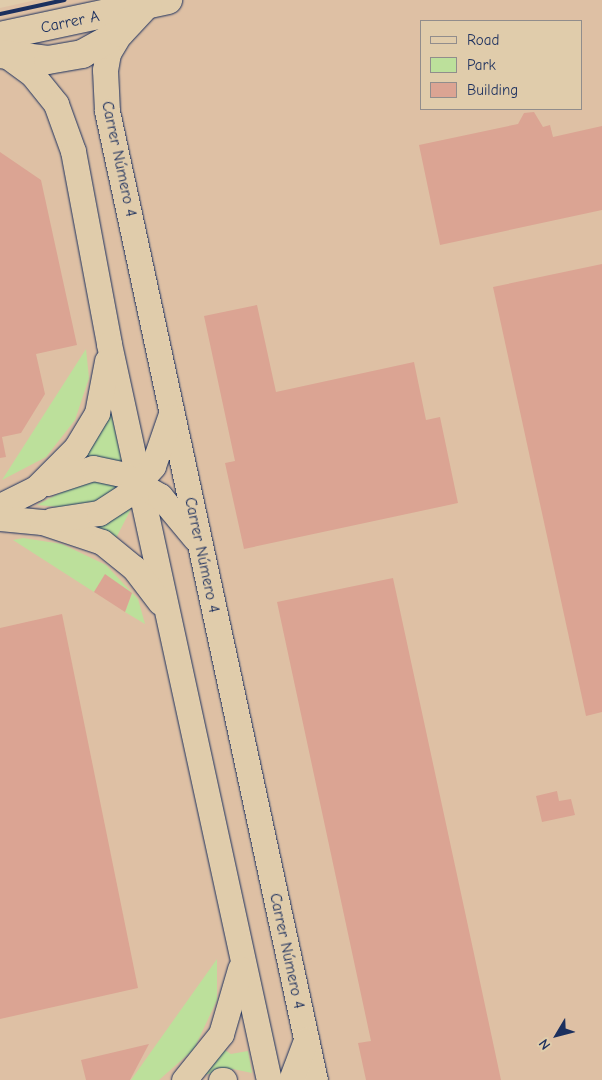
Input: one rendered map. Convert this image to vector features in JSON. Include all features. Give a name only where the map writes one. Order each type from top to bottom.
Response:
[{"type":"main road","points":[[3,49],[66,59],[120,33],[155,2]]},
{"type":"main road","name":"Carrer A","points":[[3,49],[155,2]]},
{"type":"street","name":"Carrer Número 4","points":[[120,33],[108,53],[105,70],[108,110],[315,1080]]},
{"type":"street","points":[[3,49],[44,87],[65,122],[109,344],[140,482],[165,608],[269,1080]]},
{"type":"street","points":[[36,488],[76,448],[97,413],[109,344]]},
{"type":"street","points":[[42,522],[99,513],[140,482],[162,450],[172,410]]},
{"type":"street","points":[[0,506],[36,488],[94,468],[140,482],[160,496],[200,544]]},
{"type":"street","points":[[0,518],[42,522],[102,542],[134,568],[165,608]]},
{"type":"street","points":[[184,1080],[221,1034],[239,983],[242,954]]},
{"type":"street","points":[[291,1080],[306,1040]]},
{"type":"shaded area","points":[[36,0],[602,0],[602,1080],[0,1080],[0,8]]},
{"type":"green space","points":[[86,349],[89,378],[75,420],[46,457],[2,480]]},
{"type":"green space","points":[[109,402],[122,463],[84,461],[82,455]]},
{"type":"green space","points":[[86,479],[122,486],[110,498],[71,508],[37,505]]},
{"type":"green space","points":[[132,507],[115,540],[87,525],[108,521]]},
{"type":"green space","points":[[23,538],[62,544],[106,565],[138,599],[145,624],[125,612],[132,593],[105,575],[94,592],[13,540]]},
{"type":"green space","points":[[217,959],[217,1000],[194,1049],[159,1080],[131,1080]]},
{"type":"green space","points":[[223,1049],[231,1054],[248,1051],[252,1073],[233,1069],[203,1075]]},
{"type":"building","points":[[534,112],[543,127],[550,125],[553,137],[602,126],[602,210],[440,245],[419,145],[518,124],[524,113]]},
{"type":"building","points":[[0,152],[41,180],[77,345],[36,354],[45,394],[21,433],[2,437],[6,457],[0,458]]},
{"type":"building","points":[[602,264],[602,712],[586,716],[493,287]]},
{"type":"building","points":[[257,305],[276,392],[414,362],[426,420],[440,417],[458,503],[244,549],[225,463],[235,461],[204,316]]},
{"type":"building","points":[[105,574],[132,593],[125,612],[94,592]]},
{"type":"building","points":[[393,578],[501,1080],[366,1080],[358,1043],[371,1041],[277,602]]},
{"type":"building","points":[[62,614],[138,988],[0,1019],[0,628]]},
{"type":"building","points":[[557,791],[559,801],[571,799],[575,815],[542,822],[536,796]]},
{"type":"building","points":[[149,1044],[130,1080],[86,1080],[81,1060]]},
{"type":"railway","points":[[0,14],[64,0]]}]
